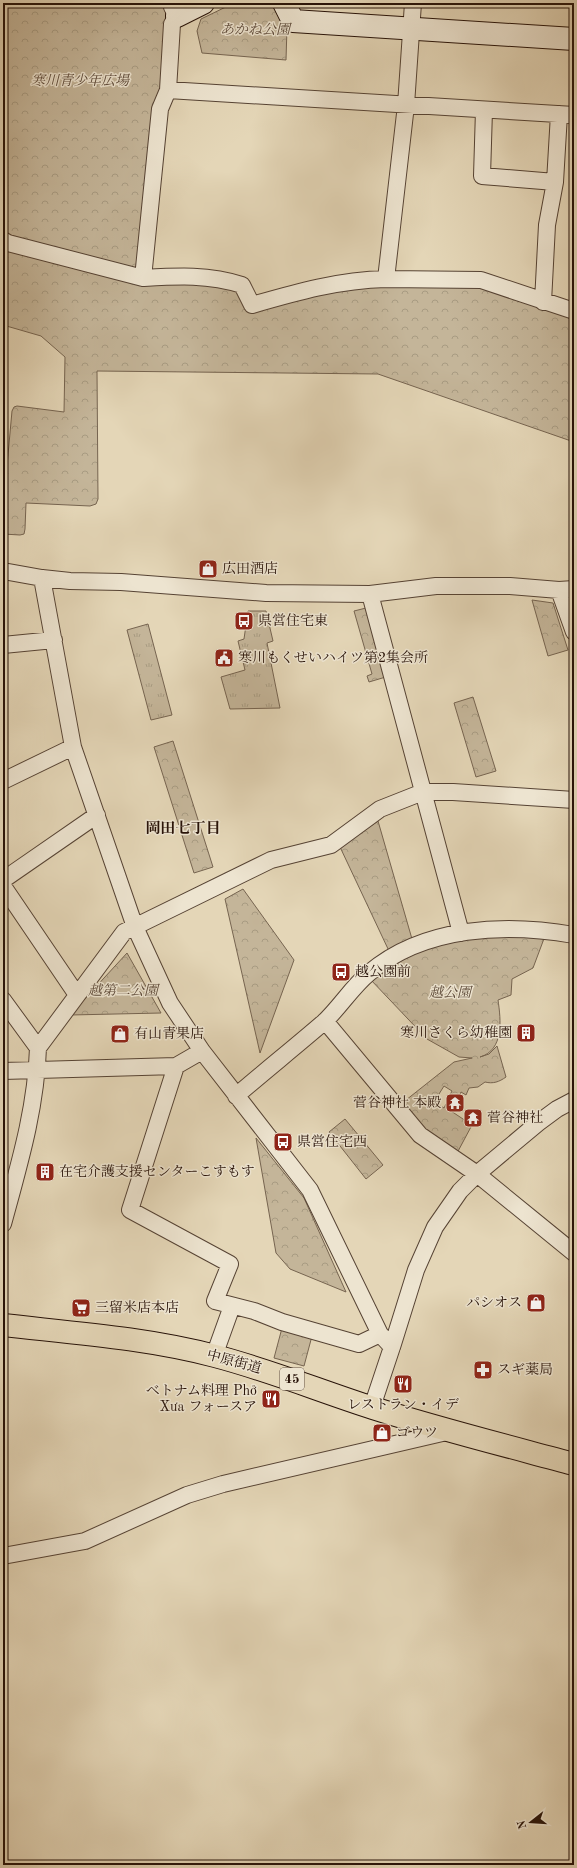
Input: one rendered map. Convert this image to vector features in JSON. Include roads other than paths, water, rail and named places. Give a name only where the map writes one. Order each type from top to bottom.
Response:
[{"type":"main road","name":"中原街道","points":[[3,1325],[104,1336],[214,1356],[274,1373],[372,1407],[451,1431],[574,1464]]},
{"type":"street","points":[[143,278],[160,109],[168,90],[172,24],[175,10],[203,3]]},
{"type":"street","points":[[284,3],[292,21],[574,39]]},
{"type":"street","points":[[386,279],[406,105],[413,3]]},
{"type":"street","points":[[168,90],[567,115],[547,225],[544,302]]},
{"type":"street","points":[[484,110],[482,176],[555,182]]},
{"type":"street","points":[[3,240],[8,243],[143,278],[182,276],[225,279],[242,285],[252,305],[314,287],[358,279],[481,280],[574,311]]},
{"type":"street","points":[[3,570],[42,578],[70,581],[121,582],[266,593],[370,594],[436,586],[510,586],[566,590],[574,632]]},
{"type":"street","points":[[42,578],[73,747],[135,927],[170,1003],[202,1051],[310,1190],[380,1334],[392,1347]]},
{"type":"street","points":[[370,594],[461,932]]},
{"type":"street","points":[[3,645],[54,640]]},
{"type":"street","points":[[3,781],[73,747]]},
{"type":"street","points":[[3,1224],[31,1116],[37,1070],[38,1048],[124,932],[271,860],[332,845],[380,809],[423,792],[453,792],[574,800]]},
{"type":"street","points":[[3,880],[97,815]]},
{"type":"street","points":[[3,886],[77,995]]},
{"type":"street","points":[[236,1096],[325,1021],[369,973],[392,957],[414,946],[461,932],[524,928],[574,935]]},
{"type":"street","points":[[3,1000],[38,1048]]},
{"type":"street","points":[[325,1021],[420,1136],[477,1174],[574,1252]]},
{"type":"street","points":[[3,1071],[176,1066],[202,1051]]},
{"type":"street","points":[[176,1066],[130,1210],[230,1264],[216,1301],[254,1311],[282,1322],[359,1344],[380,1334]]},
{"type":"street","points":[[372,1407],[416,1270],[434,1227],[460,1191],[477,1174],[538,1123],[557,1109],[574,1100]]},
{"type":"street","points":[[214,1356],[232,1306]]},
{"type":"street","points":[[3,1556],[85,1541],[187,1495],[223,1484],[451,1431]]},
{"type":"place","name":"広田酒店","points":[[208,569]]},
{"type":"place","name":"県営住宅東","points":[[244,621]]},
{"type":"place","name":"寒川もくせいハイツ第2集会所","points":[[224,658]]},
{"type":"place","name":"越公園前","points":[[341,972]]},
{"type":"place","name":"寒川さくら幼稚園","points":[[526,1033]]},
{"type":"place","name":"有山青果店","points":[[120,1034]]},
{"type":"place","name":"菅谷神社 本殿","points":[[455,1103]]},
{"type":"place","name":"菅谷神社","points":[[473,1118]]},
{"type":"place","name":"県営住宅西","points":[[283,1142]]},
{"type":"place","name":"在宅介護支援センターこすもす","points":[[45,1172]]},
{"type":"place","name":"パシオス","points":[[536,1303]]},
{"type":"place","name":"三留米店本店","points":[[81,1308]]},
{"type":"place","name":"スギ薬局","points":[[483,1370]]},
{"type":"place","name":"レストラン・イデ","points":[[403,1384]]},
{"type":"place","name":"ベトナム料理 Phở Xưa フォースア","points":[[271,1399]]},
{"type":"place","name":"ゴウツ","points":[[382,1433]]},
{"type":"district","name":"岡田七丁目","points":[[183,829]]},
{"type":"park label","name":"あかね公園","points":[[255,30]]},
{"type":"park label","name":"寒川青少年広場","points":[[80,81]]},
{"type":"park label","name":"越第二公園","points":[[123,991]]},
{"type":"park label","name":"越公園","points":[[450,993]]}]
